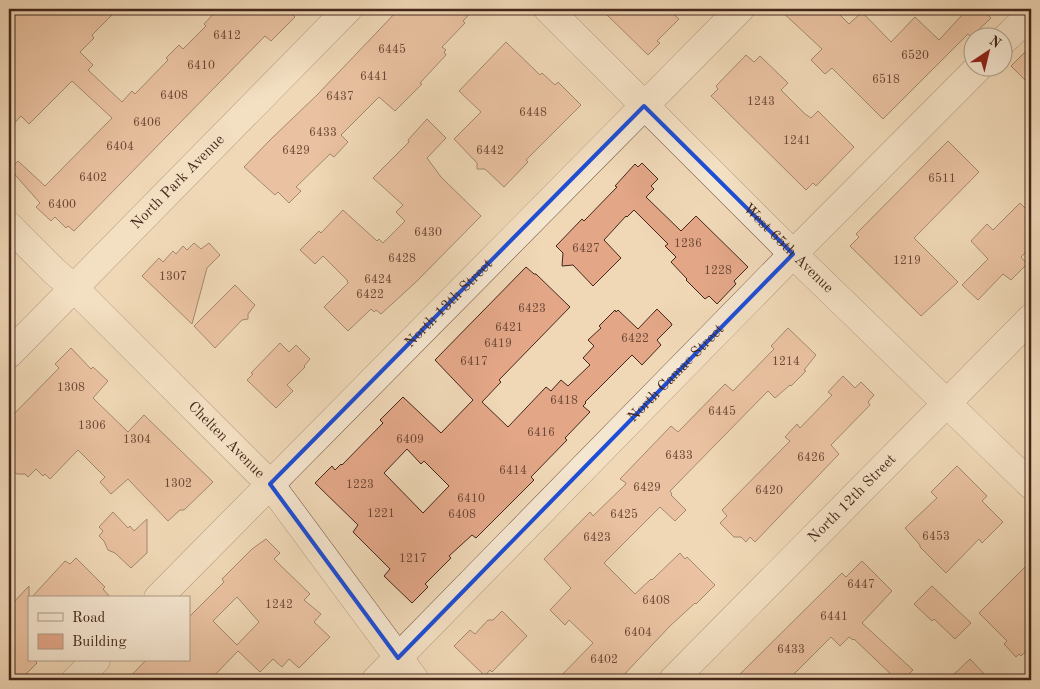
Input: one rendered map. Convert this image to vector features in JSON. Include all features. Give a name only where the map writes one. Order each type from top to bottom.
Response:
[{"type":"street","name":"North Park Avenue","points":[[9,354],[348,9]]},
{"type":"street","name":"West 65th Avenue","points":[[548,9],[792,254],[1031,485]]},
{"type":"street","name":"North 13th Street","points":[[160,596],[740,9]]},
{"type":"street","points":[[1012,32],[1031,14]]},
{"type":"street","name":"North Camac Street","points":[[376,680],[792,254],[968,78]]},
{"type":"street","name":"Chelten Avenue","points":[[9,226],[55,272],[74,288],[270,484],[414,680]]},
{"type":"street","name":"North 12th Street","points":[[673,680],[1031,318]]},
{"type":"street","points":[[76,680],[94,662]]},
{"type":"highlighted area","points":[[644,106],[793,254],[398,658],[270,484]]},
{"type":"building","points":[[9,9],[118,9],[92,35],[94,38],[80,52],[93,65],[88,70],[122,102],[132,91],[135,94],[168,60],[166,58],[179,45],[183,49],[206,26],[204,24],[218,9],[287,9],[295,17],[271,41],[265,36],[74,231],[68,226],[66,228],[55,217],[51,221],[36,207],[40,203],[10,169],[18,161],[45,186],[112,118],[72,81],[29,124],[21,116],[9,129]]},
{"type":"building","points":[[399,9],[404,14],[410,9],[474,9],[463,21],[465,23],[442,47],[446,50],[444,52],[446,55],[420,83],[422,84],[395,111],[379,97],[341,135],[348,142],[334,157],[330,154],[296,187],[301,191],[289,203],[278,192],[275,195],[244,167],[317,95]]},
{"type":"building","points":[[601,9],[668,9],[679,19],[657,41],[660,43],[648,55]]},
{"type":"building","points":[[779,9],[834,9],[849,24],[862,12],[891,42],[915,17],[939,40],[964,13],[966,15],[973,9],[982,9],[991,18],[980,28],[962,28],[962,40],[883,119],[832,68],[825,74],[811,60],[822,49]]},
{"type":"building","points":[[506,42],[540,75],[542,73],[555,85],[558,82],[581,105],[526,160],[528,162],[504,187],[485,169],[477,169],[477,163],[454,139],[481,112],[459,91]]},
{"type":"building","points":[[1031,46],[1031,86],[1012,67]]},
{"type":"building","points":[[746,55],[754,62],[760,56],[788,83],[781,90],[805,114],[811,118],[818,111],[854,147],[816,186],[813,183],[806,190],[711,96],[718,89],[716,86]]},
{"type":"building","points":[[427,119],[446,138],[427,158],[441,177],[481,216],[416,282],[381,314],[371,309],[348,331],[324,307],[348,283],[347,280],[323,256],[315,264],[300,250],[319,231],[321,233],[343,210],[377,241],[379,239],[383,243],[405,221],[396,212],[403,205],[373,178],[409,142],[408,140]]},
{"type":"building","points":[[948,141],[979,172],[914,238],[958,282],[921,316],[850,246],[859,237],[856,234]]},
{"type":"building","points":[[642,163],[658,179],[651,186],[654,189],[646,197],[681,231],[696,216],[748,267],[734,281],[736,284],[717,304],[709,296],[705,299],[686,280],[671,262],[676,257],[665,246],[668,244],[634,210],[604,240],[621,258],[593,286],[573,265],[562,266],[563,253],[556,246],[617,187],[615,186],[635,164],[638,167]]},
{"type":"building","points":[[1020,203],[1031,214],[1031,247],[1021,257],[1027,264],[1011,280],[1003,274],[978,300],[962,285],[988,259],[971,241],[987,224],[993,230]]},
{"type":"building","points":[[194,243],[201,249],[209,243],[220,255],[207,268],[192,324],[142,276],[159,258],[163,262],[173,251],[176,254],[183,246],[187,250]]},
{"type":"building","points":[[526,267],[536,274],[570,307],[499,380],[501,382],[482,402],[508,427],[546,387],[551,391],[561,380],[568,386],[590,365],[583,358],[594,346],[588,340],[601,328],[599,326],[615,310],[616,312],[618,310],[638,329],[657,309],[672,325],[657,340],[661,345],[642,365],[632,355],[585,402],[583,406],[590,412],[565,438],[567,440],[531,477],[534,480],[476,538],[472,535],[449,556],[451,558],[425,584],[428,587],[412,603],[384,576],[390,569],[353,532],[358,525],[315,483],[332,466],[335,470],[342,465],[383,423],[380,420],[403,397],[441,433],[473,400],[435,360]],"holes":[[[407,449],[421,464],[424,461],[449,486],[423,513],[384,473]]]},
{"type":"building","points":[[235,285],[255,305],[248,314],[248,319],[242,320],[215,348],[194,326]]},
{"type":"building","points":[[788,328],[816,355],[804,370],[806,371],[775,398],[768,391],[670,491],[671,495],[686,510],[675,521],[660,507],[604,563],[635,594],[680,553],[685,559],[687,557],[715,585],[670,626],[619,680],[557,680],[593,643],[569,620],[565,625],[550,610],[571,588],[544,559],[590,512],[593,516],[625,485],[626,483],[620,479],[671,426],[678,432],[725,384],[733,391],[774,349],[771,346]]},
{"type":"building","points":[[280,343],[289,352],[296,345],[310,359],[305,367],[287,385],[293,391],[276,408],[247,380],[253,374],[251,373]]},
{"type":"building","points":[[71,348],[91,369],[93,367],[108,381],[93,398],[128,432],[144,415],[213,482],[184,510],[180,510],[168,521],[128,479],[111,494],[100,482],[105,477],[78,450],[50,479],[45,474],[43,476],[36,469],[28,477],[25,474],[17,474],[11,469],[12,465],[9,461],[9,419],[59,368],[55,364]]},
{"type":"building","points":[[843,376],[855,388],[861,382],[874,395],[868,402],[870,405],[831,445],[839,454],[755,542],[750,537],[746,542],[741,537],[734,537],[720,523],[727,516],[722,510],[790,441],[785,437],[797,424],[800,428],[832,395],[828,392]]},
{"type":"building","points":[[957,466],[987,496],[982,501],[1003,522],[982,543],[979,539],[946,573],[920,547],[905,528],[937,498],[931,492]]},
{"type":"building","points":[[113,512],[128,528],[130,526],[134,531],[147,519],[147,553],[131,568],[115,553],[108,550],[104,541],[99,536],[103,531],[99,527]]},
{"type":"building","points":[[266,539],[280,553],[274,559],[310,594],[304,600],[321,614],[314,622],[330,637],[299,668],[289,659],[282,667],[273,659],[260,672],[238,651],[210,680],[127,680],[144,662],[190,662],[190,616],[224,582],[222,579],[252,549]],"holes":[[[237,597],[259,622],[237,645],[213,621]]]},
{"type":"building","points":[[76,558],[105,587],[103,589],[109,596],[33,596],[65,561],[70,564]]},
{"type":"building","points":[[862,561],[892,591],[862,623],[913,670],[903,680],[897,680],[854,639],[849,637],[840,646],[831,637],[788,680],[734,680],[842,573],[846,577]]},
{"type":"building","points":[[1031,561],[1031,646],[1021,656],[1019,654],[1016,657],[1004,644],[1007,641],[979,613]]},
{"type":"building","points":[[29,586],[28,662],[37,663],[20,680],[9,680],[9,607]]},
{"type":"building","points":[[932,586],[971,623],[955,639],[934,619],[932,621],[914,604]]},
{"type":"building","points":[[502,611],[527,636],[492,672],[490,670],[485,676],[454,646],[470,630],[475,634],[488,620],[493,620]]},
{"type":"building","points":[[970,659],[990,680],[948,680]]}]
